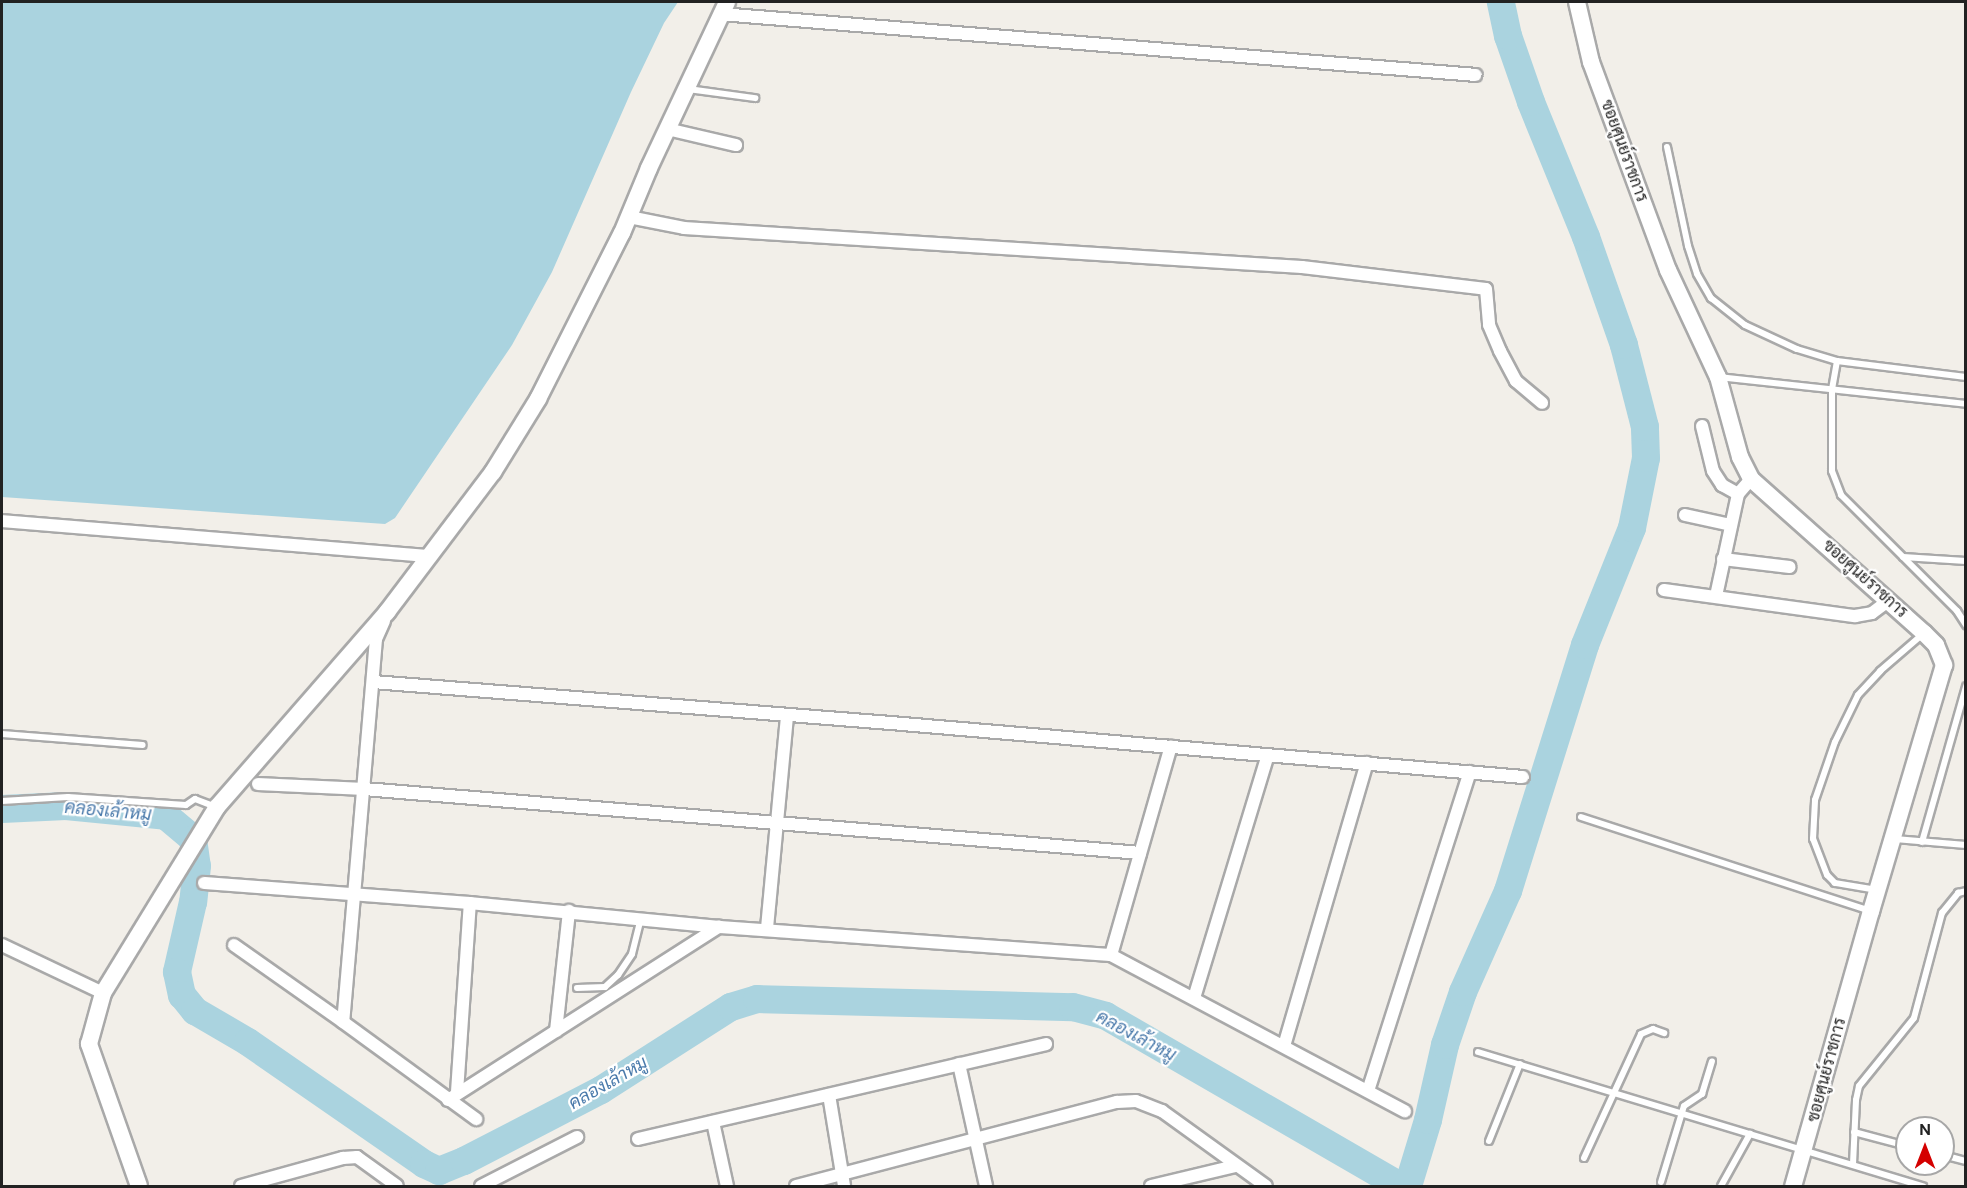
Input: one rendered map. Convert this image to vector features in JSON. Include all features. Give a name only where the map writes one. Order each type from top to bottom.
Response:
[{"type":"street","name":"ซอยศูนย์ราชการ","points":[[1577,2],[1591,62],[1668,270],[1718,376],[1736,447],[1751,479],[1924,633],[1936,645],[1944,665],[1894,839],[1870,911],[1805,1151],[1793,1186]]},
{"type":"street","points":[[141,1186],[89,1044],[103,993],[159,898],[177,875],[214,813],[387,612],[493,472],[538,399],[629,217],[724,8],[1476,75]]},
{"type":"street","points":[[668,129],[736,145]]},
{"type":"street","points":[[629,217],[684,228],[1302,267],[1486,289],[1489,325],[1500,351],[1516,381],[1542,403]]},
{"type":"street","points":[[1702,426],[1713,471],[1722,485],[1738,494]]},
{"type":"street","points":[[1716,596],[1738,494],[1751,479]]},
{"type":"street","points":[[1685,514],[1731,525]]},
{"type":"street","points":[[2,520],[428,556]]},
{"type":"street","points":[[1724,559],[1790,567]]},
{"type":"street","points":[[1664,590],[1855,616],[1872,613],[1889,600]]},
{"type":"street","points":[[343,1022],[376,639],[387,612]]},
{"type":"street","points":[[373,682],[1171,746],[1523,777]]},
{"type":"street","points":[[767,928],[787,716]]},
{"type":"street","points":[[1111,955],[1171,746]]},
{"type":"street","points":[[1194,998],[1268,755]]},
{"type":"street","points":[[1284,1046],[1367,763]]},
{"type":"street","points":[[1368,1091],[1470,772]]},
{"type":"street","points":[[258,784],[364,789],[777,821],[1140,853]]},
{"type":"street","points":[[204,883],[569,911],[719,927],[767,928],[1111,955],[1405,1111]]},
{"type":"street","points":[[453,1096],[470,903]]},
{"type":"street","points":[[556,1031],[569,911]]},
{"type":"street","points":[[453,1096],[719,927]]},
{"type":"street","points":[[2,945],[103,993]]},
{"type":"street","points":[[234,945],[453,1096],[476,1119]]},
{"type":"street","points":[[639,1139],[1046,1044]]},
{"type":"street","points":[[959,1064],[987,1186]]},
{"type":"street","points":[[829,1095],[844,1181]]},
{"type":"street","points":[[796,1186],[844,1181],[976,1140],[1117,1102],[1136,1101],[1162,1111],[1235,1166],[1266,1186]]},
{"type":"street","points":[[713,1122],[727,1186]]},
{"type":"street","points":[[481,1186],[577,1137]]},
{"type":"street","points":[[241,1186],[343,1158],[357,1157],[397,1186]]},
{"type":"street","points":[[1150,1186],[1235,1166]]},
{"type":"lane","points":[[686,89],[755,98]]},
{"type":"lane","points":[[1667,147],[1688,246],[1697,274],[1711,298],[1745,325],[1797,348],[1837,361],[1965,377]]},
{"type":"lane","points":[[1837,361],[1832,390],[1832,471],[1841,495],[1957,611],[1965,625]]},
{"type":"lane","points":[[1718,376],[1965,404]]},
{"type":"lane","points":[[1903,557],[1965,561]]},
{"type":"lane","points":[[1878,891],[1835,883],[1827,875],[1813,839],[1815,800],[1835,742],[1858,695],[1880,671],[1924,633]]},
{"type":"lane","points":[[1923,842],[1965,686]]},
{"type":"lane","points":[[2,734],[143,746]]},
{"type":"lane","points":[[2,801],[68,797],[186,805],[195,799],[214,813]]},
{"type":"lane","points":[[1581,817],[1870,911]]},
{"type":"lane","points":[[1894,839],[1965,845]]},
{"type":"lane","points":[[1853,1164],[1859,1086],[1914,1018],[1942,913],[1958,893],[1965,891]]},
{"type":"lane","points":[[577,988],[605,987],[618,975],[632,954],[641,919]]},
{"type":"lane","points":[[1584,1158],[1641,1034],[1653,1029],[1664,1033]]},
{"type":"lane","points":[[1478,1052],[1614,1091],[1923,1186]]},
{"type":"lane","points":[[1661,1182],[1684,1106],[1702,1094],[1712,1061]]},
{"type":"lane","points":[[1489,1141],[1520,1064]]},
{"type":"lane","points":[[1854,1132],[1895,1143]]},
{"type":"lane","points":[[1721,1186],[1750,1134]]},
{"type":"water","points":[[2,2],[678,2],[664,23],[631,92],[552,272],[512,345],[395,518],[385,524],[2,497]]},
{"type":"waterway","points":[[1408,1186],[1428,1120],[1445,1045],[1463,992],[1508,891],[1585,645],[1632,528],[1646,458],[1645,427],[1624,345],[1586,237],[1531,102],[1508,36],[1501,2]]},
{"type":"waterway","name":"คลองเล้าหมู","points":[[2,809],[66,806],[166,816],[193,839],[197,866],[193,902],[177,972],[182,995],[195,1011],[248,1042],[424,1164],[439,1171],[464,1161],[601,1090],[731,1007],[757,999],[1073,1007],[1106,1016],[1401,1186]]}]
